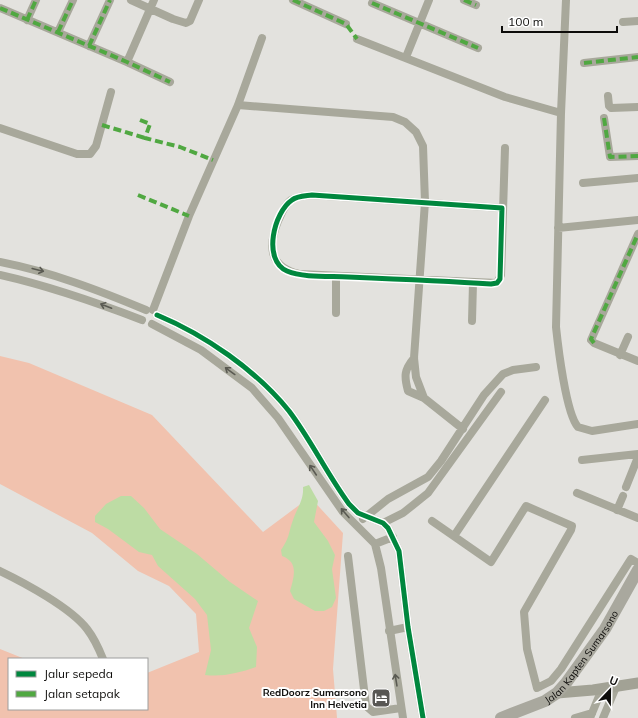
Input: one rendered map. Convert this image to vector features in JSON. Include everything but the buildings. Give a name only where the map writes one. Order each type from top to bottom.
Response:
[{"type":"highway","name":"Jalan Kapten Sumarsono","points":[[501,718],[540,703],[557,693],[577,670],[605,629],[638,570]]},
{"type":"main road","points":[[557,693],[602,689],[638,683]]},
{"type":"street","points":[[27,20],[36,0]]},
{"type":"street","points":[[58,32],[73,0]]},
{"type":"street","points":[[89,46],[110,0]]},
{"type":"street","points":[[131,0],[152,4],[173,19],[186,23],[190,21],[199,0]]},
{"type":"street","points":[[293,0],[346,24]]},
{"type":"street","points":[[406,57],[429,0]]},
{"type":"street","points":[[464,0],[476,5]]},
{"type":"street","points":[[566,0],[558,228],[556,327],[558,356],[575,423],[582,429],[592,432],[638,424]]},
{"type":"street","points":[[372,3],[478,48]]},
{"type":"street","points":[[128,62],[152,4]]},
{"type":"street","points":[[0,8],[128,62],[170,82]]},
{"type":"street","points":[[624,22],[638,21]]},
{"type":"street","points":[[152,324],[156,320],[152,312],[192,209],[238,105],[262,38]]},
{"type":"street","points":[[357,39],[505,97],[561,112]]},
{"type":"street","points":[[584,63],[638,57]]},
{"type":"street","points":[[0,128],[77,154],[90,154],[96,146],[112,92]]},
{"type":"street","points":[[608,96],[609,106],[611,108],[638,107]]},
{"type":"street","points":[[238,105],[393,116],[416,132],[421,140],[425,202],[414,358],[416,377],[424,398]]},
{"type":"street","points":[[604,118],[610,157],[638,156]]},
{"type":"street","points":[[502,208],[312,195],[292,200],[284,208],[273,235],[272,252],[280,266],[287,271],[299,274],[494,283],[500,279],[505,148]]},
{"type":"street","points":[[583,183],[638,178]]},
{"type":"street","points":[[558,228],[638,220]]},
{"type":"street","points":[[638,234],[591,339],[593,342],[620,355],[638,361]]},
{"type":"street","points":[[0,262],[60,276],[94,288],[152,312],[207,340],[222,350],[271,392],[288,411],[303,432],[349,504],[358,513],[366,518],[383,523],[393,537],[398,551],[408,627],[423,718]]},
{"type":"street","points":[[0,275],[46,286],[142,320],[146,324],[152,324],[201,350],[252,388],[278,418],[343,512],[356,523],[375,544],[381,568],[389,631],[403,718]]},
{"type":"street","points":[[336,276],[336,313]]},
{"type":"street","points":[[472,321],[473,282]]},
{"type":"street","points":[[142,320],[142,314],[152,312]]},
{"type":"street","points":[[620,355],[628,337]]},
{"type":"street","points":[[414,358],[406,367],[404,378],[408,391],[424,398],[463,429]]},
{"type":"street","points":[[356,523],[366,518],[388,499],[420,483],[428,477],[463,429],[484,395],[503,374],[513,370],[536,367]]},
{"type":"street","points":[[383,523],[403,512],[428,493],[501,392]]},
{"type":"street","points":[[454,536],[545,400]]},
{"type":"street","points":[[582,460],[638,454]]},
{"type":"street","points":[[626,487],[638,457]]},
{"type":"street","points":[[576,493],[638,518]]},
{"type":"street","points":[[617,510],[623,496]]},
{"type":"street","points":[[432,521],[491,562],[526,506],[572,526],[572,530],[524,612],[527,649],[537,688],[551,682],[561,669],[631,559],[638,562]]},
{"type":"street","points":[[375,544],[393,537]]},
{"type":"street","points":[[348,556],[366,706],[377,715],[401,708]]},
{"type":"street","points":[[0,571],[42,594],[81,624],[90,634],[102,658]]},
{"type":"street","points":[[389,631],[408,627]]},
{"type":"street","points":[[603,718],[616,687]]},
{"type":"street","points":[[575,718],[591,715],[602,689]]},
{"type":"shaded area","points":[[0,356],[29,363],[152,415],[263,532],[310,497],[343,533],[333,669],[337,718],[0,718],[0,649],[22,658],[8,658],[8,710],[148,710],[148,673],[199,652],[196,614],[169,586],[138,571],[92,533],[0,484]]},
{"type":"shaded area","points":[[309,485],[318,501],[314,522],[328,541],[335,555],[332,569],[336,598],[332,607],[324,611],[315,611],[294,599],[290,591],[294,575],[293,566],[291,562],[282,556],[281,550],[284,546],[301,500],[303,487]]},
{"type":"shaded area","points":[[121,496],[131,496],[144,508],[160,529],[197,554],[230,582],[258,601],[249,628],[257,647],[256,667],[231,674],[205,675],[211,650],[207,615],[195,599],[158,566],[152,555],[139,552],[108,529],[95,522],[95,516],[106,504]]},
{"type":"marked path","points":[[27,20],[36,0]]},
{"type":"marked path","points":[[58,32],[73,0]]},
{"type":"marked path","points":[[89,46],[110,0]]},
{"type":"marked path","points":[[293,0],[346,24],[357,39]]},
{"type":"marked path","points":[[464,0],[476,5]]},
{"type":"marked path","points":[[372,3],[478,48]]},
{"type":"marked path","points":[[0,8],[170,82]]},
{"type":"marked path","points":[[584,63],[638,57]]},
{"type":"marked path","points":[[604,118],[610,157],[638,156]]},
{"type":"marked path","points":[[140,120],[150,124],[145,138],[180,147],[213,160]]},
{"type":"marked path","points":[[102,125],[145,138]]},
{"type":"marked path","points":[[138,195],[189,216]]},
{"type":"marked path","points":[[594,343],[591,339],[638,234]]},
{"type":"cycle path","points":[[312,195],[502,208],[500,279],[497,283],[491,284],[301,275],[287,271],[279,265],[275,257],[273,236],[276,225],[280,215],[292,200],[299,197],[312,195]]},
{"type":"cycle path","points":[[157,315],[211,343],[229,355],[261,382],[276,396],[297,422],[349,504],[358,513],[383,523],[388,528],[399,551],[408,627],[423,718]]},
{"type":"place","name":"RedDoorz Sumarsono Inn Helvetia","points":[[381,698]]}]
